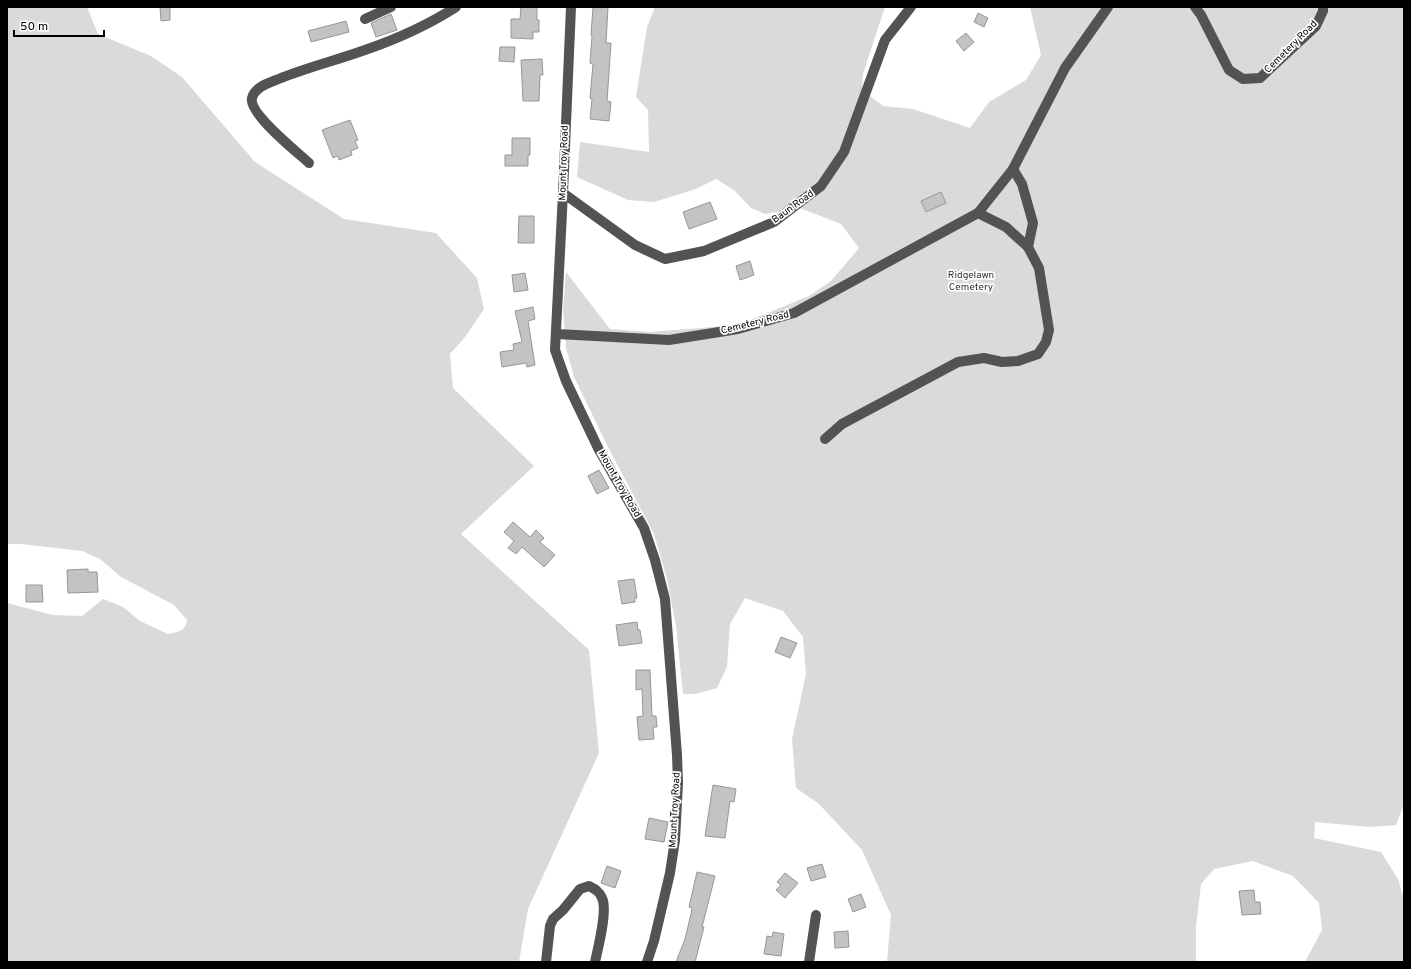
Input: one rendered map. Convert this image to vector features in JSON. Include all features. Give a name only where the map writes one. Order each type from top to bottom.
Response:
[{"type":"street","points":[[365,19],[391,7]]},
{"type":"street","points":[[309,163],[271,129],[259,115],[253,106],[252,99],[256,90],[287,76],[367,49],[432,22],[456,7]]},
{"type":"street","name":"Mount Troy Road","points":[[571,7],[558,282],[557,334],[555,350],[566,381],[599,450],[644,528],[665,599],[678,783],[670,874],[654,941],[647,962]]},
{"type":"street","name":"Baun Road","points":[[563,193],[635,245],[665,259],[704,251],[774,222],[821,186],[844,152],[885,40],[911,7]]},
{"type":"street","name":"Cemetery Road","points":[[557,334],[669,340],[738,329],[794,313],[978,213],[1013,169],[1065,68],[1108,7]]},
{"type":"street","name":"Cemetery Road","points":[[1195,7],[1201,15],[1229,70],[1242,79],[1260,78],[1316,26],[1323,11],[1323,7]]},
{"type":"street","points":[[1013,169],[1022,184],[1033,223],[1028,247]]},
{"type":"street","points":[[825,439],[842,424],[958,362],[984,358],[1002,362],[1018,361],[1038,354],[1046,342],[1049,330],[1039,268],[1028,247],[1006,227],[978,213]]},
{"type":"street","points":[[546,962],[550,926],[553,919],[563,910],[580,889],[589,886],[597,890],[603,898],[604,912],[595,962]]},
{"type":"street","points":[[809,962],[816,915]]},
{"type":"green space","points":[[7,7],[87,7],[98,34],[151,56],[182,77],[255,162],[344,219],[436,233],[477,278],[484,309],[465,337],[450,354],[453,388],[534,466],[461,534],[589,650],[599,753],[528,909],[519,962],[7,962],[7,603],[53,615],[82,616],[103,599],[123,607],[140,621],[168,634],[178,632],[183,629],[187,620],[174,605],[121,577],[100,559],[82,551],[21,544],[7,544]]},
{"type":"green space","name":"Ridgelawn Cemetery","points":[[655,7],[885,7],[863,74],[862,90],[883,106],[913,109],[970,128],[989,102],[1026,80],[1041,55],[1030,7],[1404,7],[1404,804],[1396,825],[1370,827],[1315,822],[1314,838],[1381,852],[1398,879],[1404,900],[1404,962],[1305,962],[1322,930],[1319,903],[1293,876],[1253,861],[1214,869],[1201,884],[1196,927],[1196,962],[887,962],[891,915],[862,850],[819,804],[796,788],[792,739],[806,674],[803,637],[783,611],[745,598],[730,624],[727,667],[717,688],[695,694],[683,694],[676,626],[667,579],[654,534],[608,447],[574,377],[566,348],[563,309],[566,272],[610,329],[650,332],[738,325],[809,296],[831,281],[859,248],[841,224],[800,208],[765,214],[751,208],[734,190],[716,179],[696,189],[654,202],[628,200],[577,177],[580,142],[649,152],[648,110],[636,97],[647,27]]},
{"type":"building","points":[[160,7],[170,7],[170,20],[161,21]]},
{"type":"building","points":[[521,7],[537,7],[539,32],[533,32],[533,39],[511,38],[511,19],[520,19]]},
{"type":"building","points":[[593,7],[608,7],[606,43],[611,43],[607,101],[611,102],[609,121],[590,119],[593,64],[590,63]]},
{"type":"building","points":[[978,13],[988,18],[984,27],[974,22]]},
{"type":"building","points":[[391,14],[397,30],[376,37],[371,23]]},
{"type":"building","points":[[346,21],[349,32],[311,42],[308,31]]},
{"type":"building","points":[[966,33],[974,42],[964,51],[956,41]]},
{"type":"building","points":[[500,47],[515,47],[514,62],[499,61]]},
{"type":"building","points":[[542,59],[543,75],[540,75],[539,101],[523,101],[521,60]]},
{"type":"building","points":[[350,120],[358,140],[355,141],[358,148],[351,151],[352,155],[339,160],[338,156],[333,158],[322,130]]},
{"type":"building","points":[[512,138],[530,138],[530,155],[528,155],[528,166],[505,166],[505,155],[512,155]]},
{"type":"building","points":[[941,192],[946,203],[926,212],[921,201]]},
{"type":"building","points":[[710,202],[717,219],[689,229],[683,212]]},
{"type":"building","points":[[519,216],[534,216],[534,243],[518,243]]},
{"type":"building","points":[[750,261],[754,275],[740,280],[736,266]]},
{"type":"building","points":[[525,273],[528,290],[514,292],[512,275]]},
{"type":"building","points":[[533,307],[535,319],[528,321],[535,365],[527,367],[526,363],[502,367],[500,352],[514,350],[513,344],[522,342],[515,311]]},
{"type":"building","points":[[599,470],[609,488],[597,494],[588,476]]},
{"type":"building","points":[[513,522],[530,537],[536,530],[544,538],[540,542],[555,555],[544,567],[522,547],[516,554],[508,548],[514,541],[504,532]]},
{"type":"building","points":[[88,569],[88,572],[97,572],[98,592],[68,593],[67,570]]},
{"type":"building","points":[[634,579],[637,598],[635,598],[635,602],[622,604],[618,581]]},
{"type":"building","points":[[26,585],[42,585],[43,602],[26,602]]},
{"type":"building","points":[[637,622],[642,643],[619,646],[616,625]]},
{"type":"building","points":[[781,637],[797,643],[790,658],[775,652]]},
{"type":"building","points":[[636,670],[650,670],[652,716],[656,716],[657,727],[653,727],[654,739],[639,740],[637,717],[643,716],[642,689],[636,690]]},
{"type":"building","points":[[713,785],[736,789],[734,802],[730,801],[725,838],[705,836]]},
{"type":"building","points":[[649,818],[668,822],[664,842],[645,839]]},
{"type":"building","points":[[822,864],[826,877],[811,881],[807,868]]},
{"type":"building","points":[[607,866],[621,871],[615,888],[601,883]]},
{"type":"building","points":[[697,872],[715,876],[702,927],[704,927],[695,962],[676,962],[685,939],[691,914],[692,908],[689,907]]},
{"type":"building","points":[[785,873],[798,883],[785,898],[776,890],[781,885],[777,882]]},
{"type":"building","points":[[1254,890],[1255,902],[1260,902],[1261,914],[1242,915],[1239,891]]},
{"type":"building","points":[[861,894],[866,907],[853,912],[848,899]]},
{"type":"building","points":[[848,931],[849,947],[835,948],[834,932]]},
{"type":"building","points":[[773,932],[784,934],[781,956],[764,954],[767,936],[772,937]]}]
